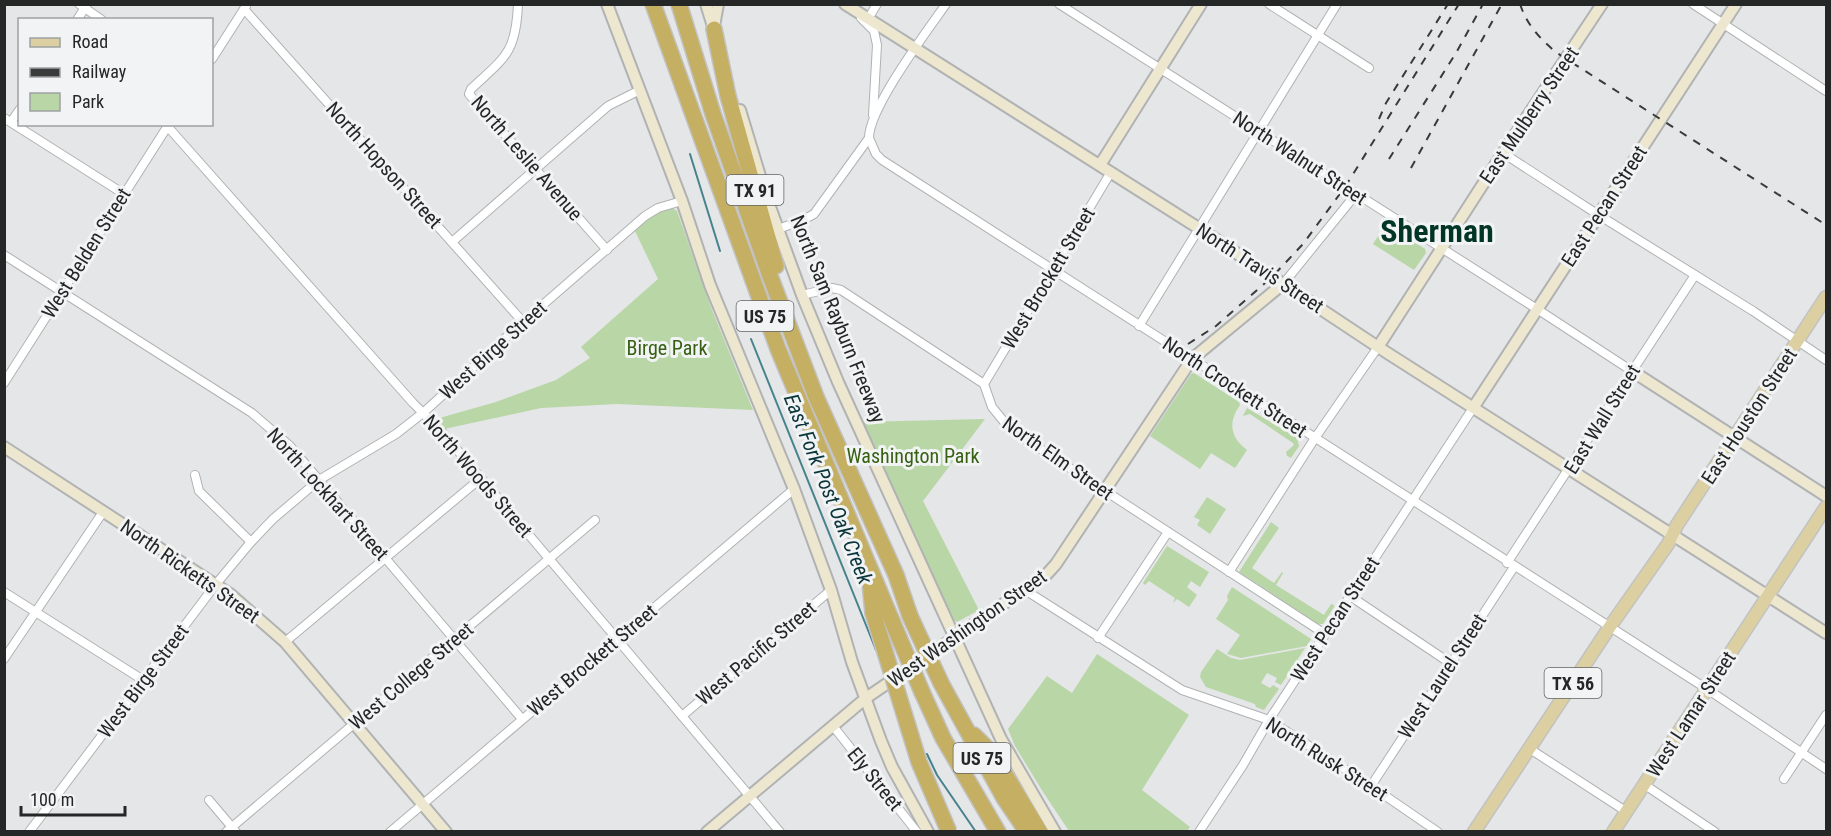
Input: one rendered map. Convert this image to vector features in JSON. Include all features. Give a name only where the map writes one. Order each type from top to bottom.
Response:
[{"type":"highway","name":"US 75","points":[[679,4],[713,114],[770,276],[828,426],[896,575],[910,616],[940,683],[1004,798],[1027,831]]},
{"type":"highway","name":"US 75","points":[[653,6],[778,349],[869,567],[873,613],[885,625],[922,692],[949,748],[998,831]]},
{"type":"highway","name":"TX 91","points":[[714,29],[728,96],[798,350]]},
{"type":"highway","points":[[885,625],[919,762],[949,831]]},
{"type":"highway","points":[[962,723],[992,753],[1040,831]]},
{"type":"main road","points":[[607,4],[682,201],[710,285],[794,489],[831,590],[852,662],[892,767],[928,831]]},
{"type":"main road","name":"North Sam Rayburn Freeway","points":[[706,4],[778,229],[838,382],[1001,739],[1055,831]]},
{"type":"main road","points":[[714,29],[718,4]]},
{"type":"main road","points":[[1100,165],[1201,4]]},
{"type":"main road","name":"East Mulberry Street","points":[[1378,347],[1602,4]]},
{"type":"main road","name":"East Pecan Street","points":[[1473,408],[1597,214],[1736,4]]},
{"type":"main road","name":"North Travis Street","points":[[848,7],[1111,172],[1284,283],[1378,347],[1827,633]]},
{"type":"main road","name":"West Washington Street","points":[[707,831],[866,699],[954,636],[1047,574],[1056,564],[1192,359],[1284,283]]},
{"type":"main road","name":"East Houston Street","points":[[1672,535],[1827,297]]},
{"type":"main road","points":[[1632,371],[1827,496]]},
{"type":"main road","name":"North Ricketts Street","points":[[4,447],[216,584],[257,616],[285,642],[446,831]]},
{"type":"main road","name":"West Lamar Street","points":[[1613,831],[1827,507]]},
{"type":"main road","name":"TX 56","points":[[1474,831],[1672,535]]},
{"type":"street","name":"North Leslie Avenue","points":[[518,4],[514,38],[508,55],[471,89],[469,94],[607,250]]},
{"type":"street","points":[[868,19],[877,4]]},
{"type":"street","points":[[873,116],[915,48],[946,4]]},
{"type":"street","name":"North Walnut Street","points":[[1059,4],[1632,371]]},
{"type":"street","points":[[1269,4],[1369,68]]},
{"type":"street","points":[[1139,326],[1336,4]]},
{"type":"street","points":[[1693,4],[1827,91]]},
{"type":"street","points":[[83,6],[99,18]]},
{"type":"street","points":[[213,57],[246,7]]},
{"type":"street","name":"North Hopson Street","points":[[246,7],[523,322]]},
{"type":"street","points":[[778,229],[814,214],[869,138],[873,116],[877,45],[874,32],[848,7]]},
{"type":"street","points":[[452,242],[608,106],[640,90]]},
{"type":"street","points":[[8,120],[124,194]]},
{"type":"street","name":"West Belden Street","points":[[4,383],[169,126]]},
{"type":"street","name":"North Woods Street","points":[[169,126],[413,403],[424,412],[780,831]]},
{"type":"street","name":"North Crockett Street","points":[[869,138],[876,154],[882,160],[1707,689],[1827,769]]},
{"type":"street","points":[[1503,153],[1827,360]]},
{"type":"street","name":"West Brockett Street","points":[[984,384],[1111,172]]},
{"type":"street","points":[[1284,283],[1356,194]]},
{"type":"street","name":"West Birge Street","points":[[29,831],[216,584],[251,542],[297,497],[319,480],[396,434],[424,412],[645,216],[658,208],[682,201]]},
{"type":"street","name":"North Lockhart Street","points":[[4,255],[252,413],[290,446],[522,718]]},
{"type":"street","name":"East Wall Street","points":[[1511,565],[1695,275]]},
{"type":"street","points":[[802,294],[832,288],[841,290],[984,384]]},
{"type":"street","points":[[1229,572],[1314,438],[1378,347]]},
{"type":"street","name":"North Elm Street","points":[[984,384],[992,407],[1010,429],[1325,634]]},
{"type":"street","name":"West Pecan Street","points":[[1199,831],[1473,408]]},
{"type":"street","points":[[195,475],[199,491],[251,542]]},
{"type":"street","points":[[285,642],[481,478]]},
{"type":"street","name":"West Brockett Street","points":[[390,831],[794,489]]},
{"type":"street","points":[[4,659],[103,512]]},
{"type":"street","name":"West College Street","points":[[231,830],[596,520]]},
{"type":"street","points":[[1098,638],[1168,532]]},
{"type":"street","name":"West Laurel Street","points":[[1371,786],[1511,565]]},
{"type":"street","name":"West Pacific Street","points":[[682,716],[831,590]]},
{"type":"street","name":"North Rusk Street","points":[[1025,590],[1182,690],[1269,720],[1438,831]]},
{"type":"street","points":[[4,592],[144,680]]},
{"type":"street","points":[[1350,596],[1450,663]]},
{"type":"street","points":[[1784,779],[1827,715]]},
{"type":"street","name":"Ely Street","points":[[832,726],[918,831]]},
{"type":"street","points":[[1530,749],[1626,812]]},
{"type":"street","points":[[1645,785],[1715,831]]},
{"type":"street","points":[[209,800],[231,830]]},
{"type":"green space","name":"Birge Park","points":[[671,207],[677,211],[712,310],[753,410],[617,404],[541,408],[444,429],[436,419],[496,402],[556,380],[590,358],[581,347],[658,279],[634,229],[645,219]]},
{"type":"green space","points":[[1386,224],[1425,249],[1426,253],[1414,270],[1373,244]]},
{"type":"green space","points":[[1194,373],[1239,402],[1240,405],[1232,423],[1234,435],[1247,450],[1235,468],[1211,453],[1200,469],[1150,436],[1191,374]]},
{"type":"green space","points":[[1247,408],[1297,438],[1299,446],[1291,458],[1286,452],[1294,445],[1293,443],[1250,414],[1243,416]]},
{"type":"green space","name":"Washington Park","points":[[985,419],[923,501],[979,610],[957,622],[950,617],[859,422]]},
{"type":"green space","points":[[1207,497],[1226,509],[1210,534],[1197,525],[1200,520],[1194,517]]},
{"type":"green space","points":[[1271,522],[1279,528],[1252,568],[1274,583],[1282,572],[1276,585],[1324,615],[1331,604],[1334,605],[1323,624],[1318,624],[1239,572]]},
{"type":"green space","points":[[1167,546],[1209,572],[1200,587],[1191,581],[1187,587],[1197,595],[1189,607],[1177,599],[1173,603],[1175,598],[1149,581],[1145,585],[1143,583]]},
{"type":"green space","points":[[1232,587],[1311,639],[1307,646],[1241,658],[1227,654],[1240,635],[1216,619],[1228,600],[1227,596]]},
{"type":"green space","points":[[1305,648],[1281,685],[1275,682],[1277,678],[1267,673],[1261,683],[1270,688],[1273,685],[1279,689],[1264,710],[1256,707],[1255,704],[1206,687],[1200,677],[1217,649],[1231,658],[1240,660]]},
{"type":"green space","points":[[1097,654],[1189,715],[1142,790],[1190,827],[1187,831],[1069,831],[1015,746],[1008,729],[1047,676],[1072,693]]},
{"type":"waterway","name":"East Fork Post Oak Creek","points":[[690,154],[720,251]]},
{"type":"waterway","name":"East Fork Post Oak Creek","points":[[751,339],[876,650]]},
{"type":"waterway","name":"East Fork Post Oak Creek","points":[[927,754],[937,775],[976,832]]},
{"type":"railway","points":[[1379,119],[1386,103],[1448,4]]},
{"type":"railway","points":[[1188,344],[1216,326],[1273,276],[1303,244],[1345,187],[1459,4]]},
{"type":"railway","points":[[1389,159],[1456,53],[1483,4]]},
{"type":"railway","points":[[1411,168],[1502,4]]},
{"type":"railway","points":[[1520,4],[1526,19],[1535,31],[1557,53],[1826,225]]},
{"type":"district","name":"Sherman","points":[[1437,231]]}]
